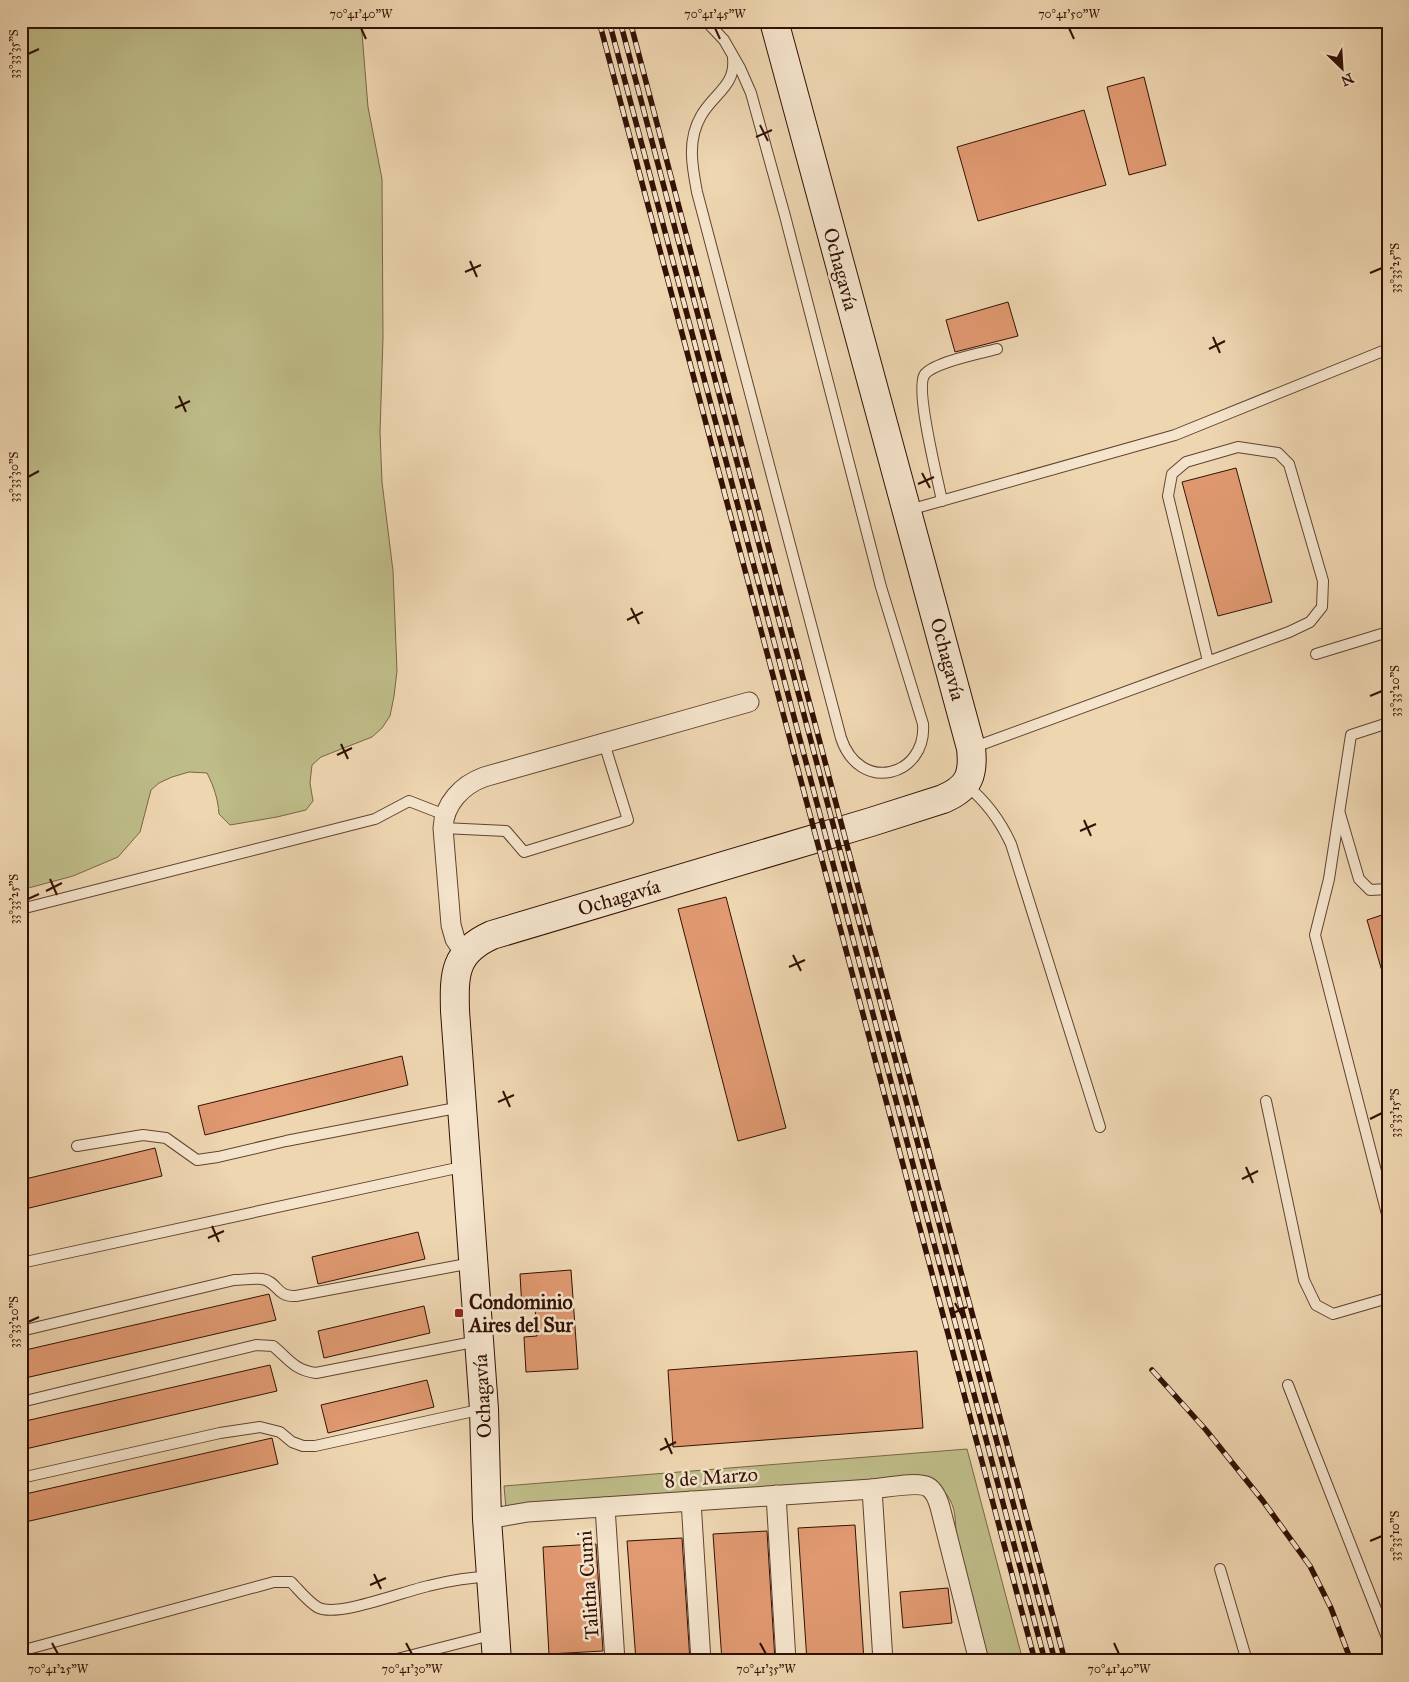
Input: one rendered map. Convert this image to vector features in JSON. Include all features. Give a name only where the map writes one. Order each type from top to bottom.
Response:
[{"type":"main road","name":"Ochagavía","points":[[494,1517],[473,1263],[454,981],[456,972],[465,954],[473,946],[492,935],[871,822],[951,795],[965,785],[972,772],[971,748],[774,21]]},
{"type":"main road","points":[[494,1517],[490,1577],[496,1648]]},
{"type":"main road","points":[[494,1517],[512,1661]]},
{"type":"street","points":[[465,954],[455,939],[451,925],[444,821],[457,795],[464,788],[477,780],[749,702]]},
{"type":"street","name":"8 de Marzo","points":[[494,1517],[920,1484],[929,1488],[936,1495],[979,1661]]},
{"type":"street","points":[[872,1489],[883,1661]]},
{"type":"street","points":[[776,1495],[786,1661]]},
{"type":"street","points":[[691,1501],[701,1661]]},
{"type":"street","name":"Talitha Cumi","points":[[606,1507],[615,1661]]},
{"type":"lane","points":[[706,21],[724,40],[745,80],[755,108],[786,216],[881,587],[923,724],[922,740],[915,755],[902,767],[884,773],[874,773],[857,764],[844,748],[697,192],[691,159],[692,141],[700,117],[733,74],[733,58]]},
{"type":"lane","points":[[942,501],[922,401],[922,382],[925,374],[937,366],[997,349]]},
{"type":"lane","points":[[907,511],[1174,435],[1388,349]]},
{"type":"lane","points":[[971,748],[1289,632],[1310,622],[1322,607],[1323,581],[1289,464],[1278,453],[1238,447],[1186,462],[1172,474],[1168,496],[1208,661]]},
{"type":"lane","points":[[1316,654],[1388,632]]},
{"type":"lane","points":[[1388,723],[1351,735],[1329,879],[1315,935],[1388,1218]]},
{"type":"lane","points":[[21,909],[376,819],[409,802],[444,821],[506,831],[524,852],[628,820],[604,743]]},
{"type":"lane","points":[[965,785],[981,798],[994,813],[1004,828],[1011,844],[1100,1128]]},
{"type":"lane","points":[[1339,808],[1359,879],[1370,890],[1388,889]]},
{"type":"lane","points":[[1266,1101],[1304,1280],[1316,1305],[1333,1314],[1388,1298]]},
{"type":"lane","points":[[77,1146],[143,1136],[166,1138],[197,1160],[462,1107]]},
{"type":"lane","points":[[21,1263],[467,1166]]},
{"type":"lane","points":[[21,1331],[234,1280],[262,1279],[273,1284],[281,1294],[296,1296],[473,1263]]},
{"type":"lane","points":[[21,1402],[256,1346],[273,1346],[304,1371],[316,1373],[479,1341]]},
{"type":"lane","points":[[1288,1385],[1388,1640]]},
{"type":"lane","points":[[21,1478],[220,1433],[252,1428],[260,1427],[280,1432],[292,1442],[303,1446],[315,1446],[484,1408]]},
{"type":"lane","points":[[1220,1569],[1247,1661]]},
{"type":"lane","points":[[28,1649],[274,1582],[290,1582],[318,1607],[329,1611],[349,1608],[429,1586],[471,1577],[490,1577]]},
{"type":"lane","points":[[389,1661],[496,1648]]},
{"type":"shaded area","points":[[21,21],[361,21],[368,107],[382,179],[383,338],[380,432],[382,482],[393,571],[397,671],[390,716],[382,728],[372,737],[321,757],[312,765],[310,783],[313,801],[306,810],[230,825],[219,814],[218,803],[207,773],[189,772],[159,783],[151,790],[140,832],[118,857],[73,876],[21,890]]},
{"type":"shaded area","points":[[967,1449],[1023,1661],[987,1661],[956,1532],[954,1509],[943,1490],[506,1509],[504,1486]]},
{"type":"building","points":[[1144,77],[1166,165],[1129,175],[1107,87]]},
{"type":"building","points":[[1084,110],[1106,185],[978,221],[957,147]]},
{"type":"building","points":[[1008,302],[1018,336],[955,352],[946,320]]},
{"type":"building","points":[[1236,468],[1272,602],[1218,616],[1182,482]]},
{"type":"building","points":[[726,897],[786,1128],[738,1141],[678,909]]},
{"type":"building","points":[[1388,913],[1388,977],[1384,978],[1367,920]]},
{"type":"building","points":[[402,1056],[408,1085],[205,1135],[198,1106]]},
{"type":"building","points":[[155,1148],[162,1176],[21,1210],[21,1180]]},
{"type":"building","points":[[418,1232],[425,1259],[318,1284],[312,1257]]},
{"type":"building","points":[[571,1270],[578,1369],[526,1372],[524,1337],[537,1336],[535,1308],[522,1309],[520,1274]]},
{"type":"building","points":[[269,1294],[276,1320],[21,1379],[21,1351]]},
{"type":"building","points":[[424,1306],[430,1333],[324,1358],[318,1331]]},
{"type":"building","points":[[917,1351],[923,1428],[673,1447],[668,1370]]},
{"type":"building","points":[[270,1365],[277,1391],[21,1450],[21,1422]]},
{"type":"building","points":[[427,1380],[434,1407],[328,1433],[321,1405]]},
{"type":"building","points":[[272,1438],[278,1464],[21,1523],[21,1495]]},
{"type":"building","points":[[855,1525],[864,1661],[807,1661],[798,1528]]},
{"type":"building","points":[[767,1531],[775,1661],[722,1661],[713,1534]]},
{"type":"building","points":[[682,1538],[690,1661],[636,1661],[627,1541]]},
{"type":"building","points":[[596,1544],[603,1651],[549,1654],[543,1547]]},
{"type":"building","points":[[948,1588],[952,1623],[903,1628],[900,1592]]},
{"type":"railway","points":[[599,21],[1035,1661]]},
{"type":"railway","points":[[609,21],[1045,1661]]},
{"type":"railway","points":[[620,21],[1055,1661]]},
{"type":"railway","points":[[630,21],[848,849],[1065,1661]]},
{"type":"railway","points":[[1152,1370],[1206,1430],[1263,1501],[1310,1566],[1331,1608],[1351,1661]]},
{"type":"place","name":"Condominio Aires del Sur","points":[[459,1313]]}]
